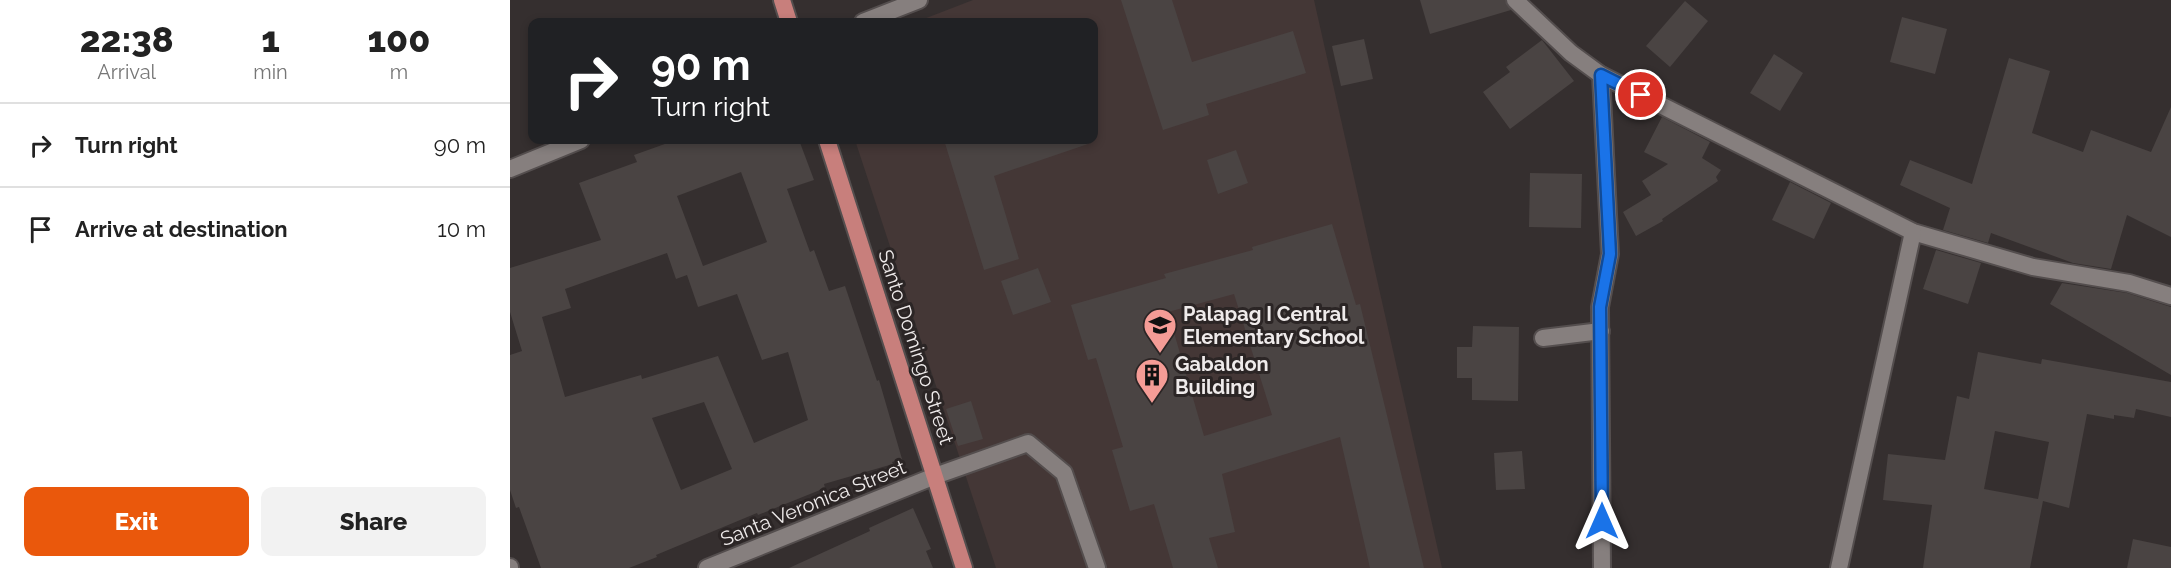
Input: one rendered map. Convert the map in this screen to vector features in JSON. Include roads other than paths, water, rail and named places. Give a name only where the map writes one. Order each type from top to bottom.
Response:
[{"type":"main road","points":[[782,0],[788,18]]},
{"type":"main road","name":"Santo Domingo Street","points":[[828,144],[964,568]]},
{"type":"street","points":[[873,18],[919,0]]},
{"type":"street","points":[[1515,0],[1571,53],[1601,75],[1913,232],[2033,267],[2129,283],[2171,296]]},
{"type":"street","points":[[1601,75],[1610,254],[1600,307],[1602,568]]},
{"type":"street","points":[[510,169],[571,144]]},
{"type":"street","points":[[1839,568],[1913,232]]},
{"type":"street","points":[[1543,338],[1601,331]]},
{"type":"street","name":"Santa Veronica Street","points":[[707,568],[935,476],[1028,443],[1064,472],[1097,568]]},
{"type":"place","name":"Palapag I Central Elementary School","points":[[1160,354]]},
{"type":"place","name":"Gabaldon Building","points":[[1152,404]]}]
